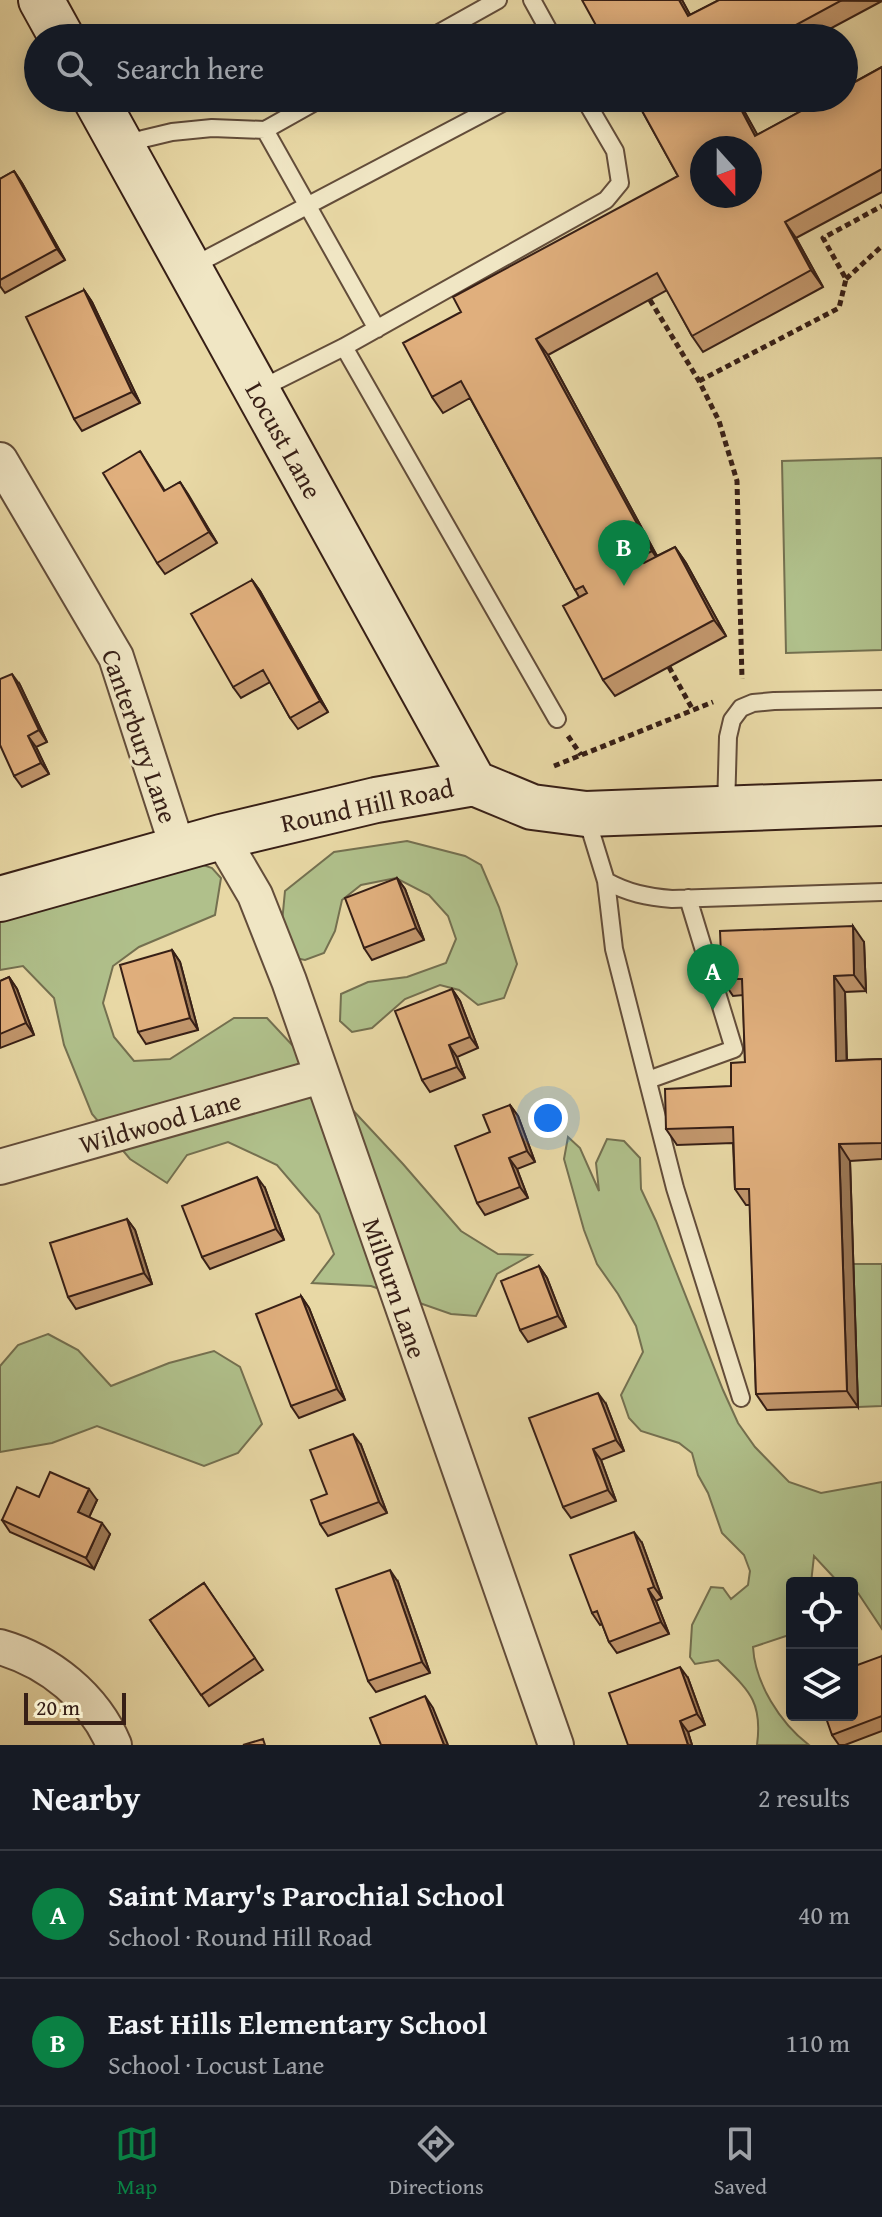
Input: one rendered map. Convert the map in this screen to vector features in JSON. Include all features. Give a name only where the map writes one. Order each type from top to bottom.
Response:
[{"type":"street","points":[[41,0],[54,24]]},
{"type":"street","name":"Locust Lane","points":[[103,112],[474,783]]},
{"type":"street","name":"Canterbury Lane","points":[[0,460],[116,657],[178,849]]},
{"type":"street","name":"Round Hill Road","points":[[0,899],[221,837],[376,800],[474,783],[532,807],[586,814],[882,803]]},
{"type":"street","name":"Milburn Lane","points":[[221,837],[255,895],[289,981],[556,1745]]},
{"type":"street","name":"Wildwood Lane","points":[[0,1167],[321,1076]]},
{"type":"street","points":[[0,1647],[26,1654],[70,1684],[96,1714],[114,1745]]},
{"type":"lane","points":[[455,24],[498,0]]},
{"type":"lane","points":[[532,0],[545,24]]},
{"type":"lane","points":[[120,144],[172,132],[212,128],[265,130],[297,112]]},
{"type":"lane","points":[[188,269],[485,112]]},
{"type":"lane","points":[[257,390],[344,347],[606,200],[620,183],[615,151],[592,112]]},
{"type":"lane","points":[[265,130],[377,329]]},
{"type":"lane","points":[[344,347],[557,719]]},
{"type":"lane","points":[[726,809],[728,737],[732,720],[741,708],[753,703],[774,701],[882,699]]},
{"type":"lane","points":[[586,814],[606,881],[614,949],[675,1188],[741,1398]]},
{"type":"lane","points":[[606,881],[626,892],[646,897],[882,892]]},
{"type":"lane","points":[[648,1080],[734,1049],[688,898]]},
{"type":"path","points":[[846,279],[823,238],[882,206]]},
{"type":"path","points":[[699,381],[839,308],[846,279],[882,246]]},
{"type":"path","points":[[650,300],[699,381],[719,421],[737,481],[742,679]]},
{"type":"path","points":[[669,667],[693,710]]},
{"type":"path","points":[[554,766],[714,702]]},
{"type":"green space","points":[[882,458],[882,650],[786,653],[782,461]]},
{"type":"green space","points":[[407,841],[465,856],[481,865],[499,907],[517,964],[504,998],[478,1005],[459,990],[440,985],[405,999],[372,1028],[352,1032],[340,1021],[341,994],[368,982],[407,977],[446,963],[456,939],[448,916],[429,895],[396,878],[361,885],[342,900],[335,931],[324,953],[305,960],[290,957],[281,933],[285,891],[334,852]]},
{"type":"green space","points":[[195,862],[212,868],[221,878],[215,915],[139,947],[113,966],[103,1003],[114,1037],[134,1061],[170,1059],[234,1018],[267,1018],[461,1231],[498,1254],[531,1255],[497,1274],[476,1316],[451,1314],[371,1286],[312,1283],[334,1254],[319,1214],[277,1165],[228,1142],[187,1155],[167,1183],[130,1159],[92,1114],[64,1045],[54,998],[23,966],[0,970],[0,919]]},
{"type":"green space","points":[[568,1137],[580,1148],[599,1191],[596,1163],[607,1139],[624,1141],[640,1158],[641,1189],[738,1423],[755,1447],[789,1482],[821,1493],[882,1482],[882,1629],[858,1593],[858,1577],[833,1577],[814,1556],[812,1577],[786,1577],[786,1636],[753,1647],[759,1674],[771,1701],[788,1725],[809,1745],[757,1745],[758,1717],[745,1688],[718,1660],[695,1664],[690,1657],[692,1625],[711,1587],[723,1588],[731,1599],[748,1585],[750,1571],[744,1555],[722,1533],[692,1453],[679,1443],[641,1431],[629,1418],[621,1395],[643,1352],[636,1326],[597,1264],[564,1159]]},
{"type":"green space","points":[[853,1264],[882,1264],[882,1406],[858,1407]]},
{"type":"green space","points":[[48,1334],[78,1350],[111,1386],[169,1363],[214,1351],[240,1367],[262,1424],[238,1453],[204,1466],[97,1426],[52,1443],[0,1452],[0,1366],[18,1345]]},
{"type":"building","points":[[582,0],[679,0],[688,16],[719,0],[842,0],[798,24],[595,24]]},
{"type":"building","points":[[882,67],[882,169],[785,222],[811,270],[692,336],[657,273],[536,339],[652,551],[640,557],[644,563],[675,547],[714,620],[603,680],[563,606],[587,593],[583,586],[575,590],[461,381],[432,397],[403,343],[461,312],[453,297],[678,176],[643,112],[742,112],[755,136],[799,112],[858,112],[858,80]]},
{"type":"building","points":[[14,171],[57,249],[0,280],[0,179]]},
{"type":"building","points":[[84,290],[132,392],[74,419],[26,317]]},
{"type":"building","points":[[140,451],[164,491],[180,482],[209,532],[157,563],[103,473]]},
{"type":"building","points":[[252,580],[320,701],[290,718],[263,670],[233,687],[191,614]]},
{"type":"building","points":[[12,674],[39,730],[28,736],[41,763],[14,776],[0,745],[0,679]]},
{"type":"building","points":[[397,878],[416,928],[364,948],[345,898]]},
{"type":"building","points":[[853,926],[854,975],[834,976],[836,1061],[882,1059],[882,1143],[839,1144],[847,1391],[756,1394],[749,1189],[735,1189],[733,1127],[666,1129],[665,1089],[731,1086],[731,1063],[745,1062],[742,979],[722,979],[720,931]]},
{"type":"building","points":[[172,950],[190,1018],[138,1032],[120,965]]},
{"type":"building","points":[[9,977],[26,1023],[0,1034],[0,981]]},
{"type":"building","points":[[452,989],[470,1037],[449,1045],[457,1067],[422,1080],[395,1011]]},
{"type":"building","points":[[510,1105],[527,1151],[509,1158],[520,1187],[477,1203],[455,1146],[490,1132],[483,1115]]},
{"type":"building","points":[[257,1177],[276,1229],[202,1257],[182,1206]]},
{"type":"building","points":[[127,1219],[144,1273],[68,1297],[50,1243]]},
{"type":"building","points":[[539,1266],[558,1316],[520,1330],[501,1281]]},
{"type":"building","points":[[301,1296],[337,1389],[291,1406],[256,1314]]},
{"type":"building","points":[[598,1393],[616,1440],[593,1449],[608,1490],[563,1507],[529,1418]]},
{"type":"building","points":[[353,1434],[379,1502],[320,1524],[311,1500],[327,1494],[310,1450]]},
{"type":"building","points":[[50,1472],[89,1489],[78,1512],[102,1523],[86,1558],[2,1520],[17,1487],[39,1497]]},
{"type":"building","points":[[634,1532],[654,1587],[648,1589],[661,1622],[609,1642],[597,1611],[592,1613],[570,1555]]},
{"type":"building","points":[[390,1570],[422,1662],[368,1681],[336,1589]]},
{"type":"building","points":[[204,1583],[255,1658],[201,1695],[150,1620]]},
{"type":"building","points":[[882,1656],[882,1716],[832,1735],[827,1721],[858,1721],[858,1665]]},
{"type":"building","points":[[680,1667],[697,1714],[680,1721],[688,1745],[628,1745],[609,1693]]},
{"type":"building","points":[[425,1696],[444,1745],[381,1745],[370,1718]]},
{"type":"building","points":[[263,1739],[265,1745],[243,1745]]},
{"type":"place","name":"East Hills Elementary School","points":[[624,586]]},
{"type":"place","name":"Saint Mary's Parochial School","points":[[713,1010]]}]
